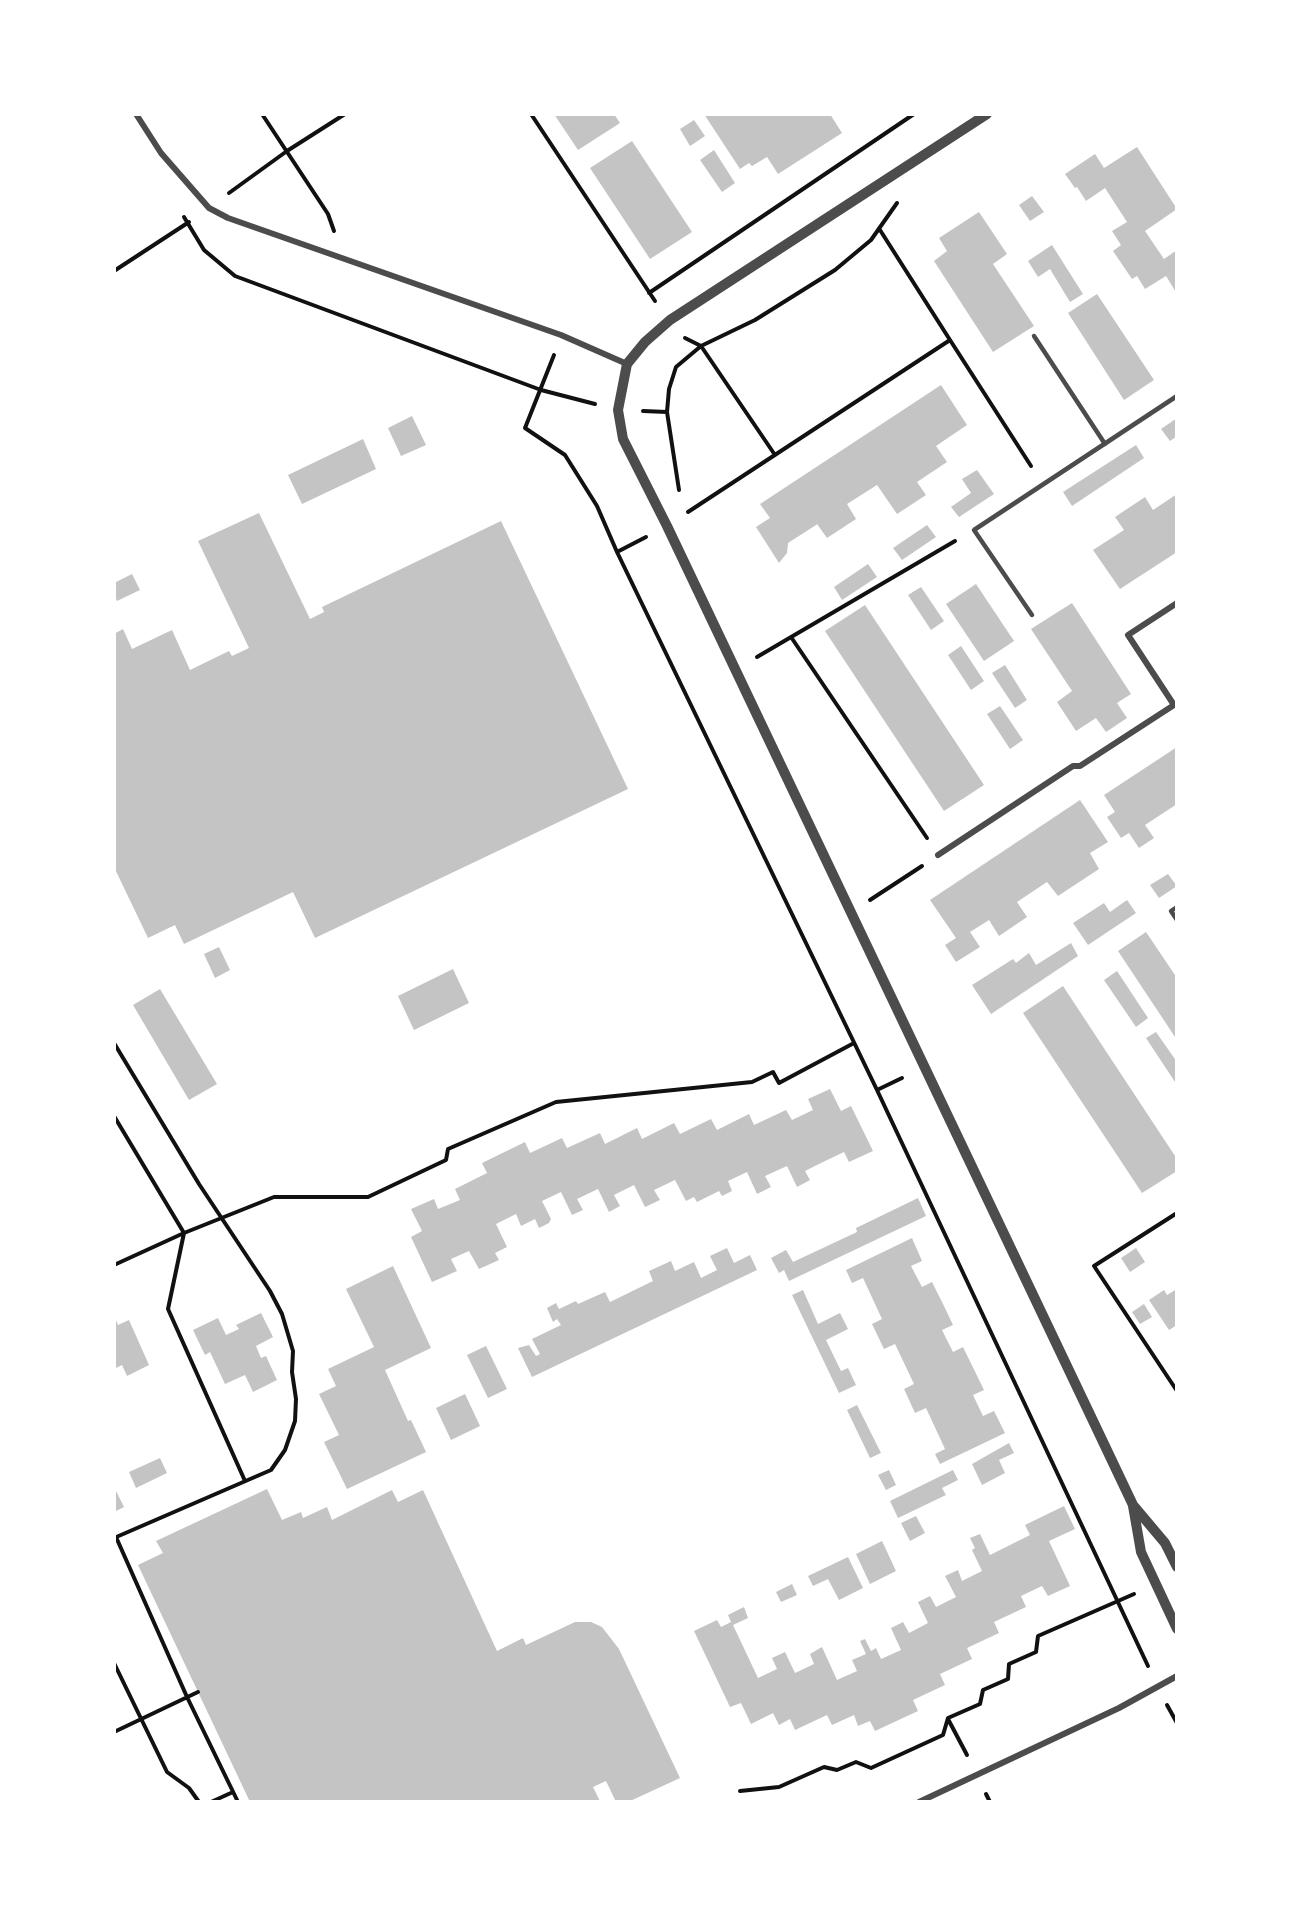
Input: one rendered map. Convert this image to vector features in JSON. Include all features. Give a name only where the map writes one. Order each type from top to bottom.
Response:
[{"type":"street","points":[[136,114],[161,153],[209,208],[228,218],[561,335],[627,364]]},
{"type":"street","points":[[987,114],[670,320],[645,342],[627,364],[618,410],[623,439],[667,526],[1133,1505],[1165,1543],[1177,1567]]},
{"type":"street","points":[[938,855],[1073,766],[1080,766],[1174,705],[1128,635],[1177,603]]},
{"type":"street","points":[[1133,1505],[1141,1552],[1177,1629]]},
{"type":"street","points":[[919,1802],[1119,1708],[1177,1676]]},
{"type":"lane","points":[[1034,336],[1105,444]]},
{"type":"lane","points":[[1032,615],[974,530],[1177,396]]},
{"type":"lane","points":[[1177,908],[1171,911],[1177,920]]},
{"type":"path","points":[[262,114],[328,214],[341,258]]},
{"type":"path","points":[[114,271],[188,223],[287,151],[345,114]]},
{"type":"path","points":[[531,114],[678,335],[701,346],[775,455]]},
{"type":"path","points":[[649,292],[915,114]]},
{"type":"path","points":[[667,411],[669,389],[676,367],[701,346],[755,320],[835,270],[871,240],[900,199],[896,174]]},
{"type":"path","points":[[188,223],[204,250],[235,276],[541,390],[618,410]]},
{"type":"path","points":[[880,230],[1043,485]]},
{"type":"path","points":[[561,335],[525,428],[565,455],[597,506],[617,552],[854,1043],[1157,1687],[1177,1723]]},
{"type":"path","points":[[617,552],[667,526],[950,340]]},
{"type":"path","points":[[735,670],[974,530]]},
{"type":"path","points":[[791,637],[938,855],[850,912]]},
{"type":"path","points":[[114,1043],[199,1184],[278,1306],[293,1351],[295,1420],[285,1450],[271,1470],[115,1537],[187,1697],[238,1802]]},
{"type":"path","points":[[114,1265],[184,1233],[274,1197],[368,1197],[446,1160],[448,1149],[556,1102],[752,1082],[772,1072],[779,1083],[854,1043]]},
{"type":"path","points":[[114,1116],[184,1233],[168,1309],[245,1481]]},
{"type":"path","points":[[1177,1214],[1094,1266],[1177,1391]]},
{"type":"path","points":[[740,1791],[779,1787],[824,1767],[837,1770],[856,1762],[871,1768],[943,1735],[948,1718],[980,1704],[983,1690],[1008,1679],[1009,1664],[1036,1652],[1038,1636],[1118,1602],[1155,1583]]},
{"type":"path","points":[[114,1663],[167,1772],[189,1788],[199,1802]]},
{"type":"path","points":[[114,1732],[198,1692]]},
{"type":"path","points":[[211,1802],[233,1792]]},
{"type":"building","points":[[554,114],[614,114],[620,123],[578,150]]},
{"type":"building","points":[[704,114],[830,114],[842,133],[778,174],[767,157],[752,166],[749,163],[740,169]]},
{"type":"building","points":[[694,120],[705,136],[690,146],[680,129]]},
{"type":"building","points":[[632,141],[692,232],[650,259],[590,168]]},
{"type":"building","points":[[1137,147],[1177,209],[1145,231],[1164,259],[1177,250],[1177,294],[1166,276],[1145,289],[1137,276],[1132,279],[1113,251],[1121,245],[1112,231],[1127,222],[1105,188],[1086,201],[1065,174],[1095,154],[1104,168]]},
{"type":"building","points":[[714,150],[735,183],[722,192],[700,160]]},
{"type":"building","points":[[1032,196],[1044,212],[1030,221],[1019,205]]},
{"type":"building","points":[[979,212],[1007,254],[993,264],[1034,326],[993,352],[934,261],[947,251],[939,238]]},
{"type":"building","points":[[1052,245],[1083,294],[1070,302],[1050,269],[1038,277],[1028,261]]},
{"type":"building","points":[[1097,294],[1154,380],[1124,400],[1068,313]]},
{"type":"building","points":[[941,385],[967,425],[936,446],[947,462],[917,482],[926,495],[897,514],[877,485],[847,504],[856,519],[827,538],[817,524],[788,543],[787,553],[779,563],[756,527],[770,518],[760,504]]},
{"type":"building","points":[[412,416],[426,445],[401,456],[388,428]]},
{"type":"building","points":[[1177,418],[1177,436],[1170,441],[1161,429]]},
{"type":"building","points":[[363,439],[376,469],[302,504],[288,475]]},
{"type":"building","points":[[1136,445],[1144,458],[1072,506],[1063,492]]},
{"type":"building","points":[[977,470],[994,494],[959,517],[951,507],[971,493],[962,479]]},
{"type":"building","points":[[1177,494],[1177,552],[1120,589],[1093,550],[1124,530],[1115,517],[1145,497],[1153,510]]},
{"type":"building","points":[[259,513],[310,619],[324,612],[322,607],[501,521],[628,789],[315,938],[293,892],[184,944],[175,925],[148,938],[114,867],[114,634],[123,629],[132,649],[172,630],[190,670],[229,651],[232,656],[249,648],[198,541]]},
{"type":"building","points":[[927,525],[936,537],[902,560],[893,548]]},
{"type":"building","points":[[868,564],[877,577],[842,600],[834,587]]},
{"type":"building","points":[[132,574],[140,590],[117,601],[114,595],[114,583]]},
{"type":"building","points":[[976,584],[1014,641],[984,661],[946,604]]},
{"type":"building","points":[[921,587],[944,621],[931,630],[908,595]]},
{"type":"building","points":[[1072,603],[1131,694],[1117,703],[1127,718],[1106,732],[1096,718],[1076,731],[1057,702],[1072,691],[1031,629]]},
{"type":"building","points":[[865,605],[984,785],[944,811],[825,631]]},
{"type":"building","points":[[961,646],[984,681],[971,690],[948,655]]},
{"type":"building","points":[[1005,665],[1027,700],[1015,708],[992,673]]},
{"type":"building","points":[[1000,706],[1023,740],[1010,749],[987,714]]},
{"type":"building","points":[[1177,747],[1177,804],[1145,825],[1154,838],[1139,848],[1129,833],[1121,838],[1107,817],[1115,812],[1104,795]]},
{"type":"building","points":[[1080,800],[1108,842],[1090,853],[1099,869],[1058,896],[1047,882],[1017,902],[1027,917],[999,936],[989,920],[970,932],[980,947],[956,962],[945,945],[956,938],[930,900]]},
{"type":"building","points":[[1168,874],[1177,886],[1159,898],[1150,885]]},
{"type":"building","points":[[1127,900],[1136,913],[1088,945],[1073,923],[1104,903],[1110,912]]},
{"type":"building","points":[[1146,932],[1177,978],[1177,1035],[1175,1037],[1118,951]]},
{"type":"building","points":[[1071,943],[1078,956],[991,1014],[972,985],[1013,959],[1016,963],[1029,953],[1036,965]]},
{"type":"building","points":[[219,947],[230,970],[215,978],[204,954]]},
{"type":"building","points":[[453,969],[469,1003],[414,1030],[398,996]]},
{"type":"building","points":[[1117,971],[1148,1018],[1136,1027],[1104,980]]},
{"type":"building","points":[[1063,986],[1177,1159],[1177,1171],[1142,1193],[1023,1013]]},
{"type":"building","points":[[160,989],[217,1084],[189,1100],[133,1005]]},
{"type":"building","points":[[1156,1032],[1177,1062],[1177,1085],[1146,1038]]},
{"type":"building","points":[[830,1089],[841,1111],[851,1106],[873,1151],[849,1162],[844,1152],[805,1171],[810,1180],[797,1187],[787,1166],[765,1176],[771,1187],[757,1194],[747,1172],[728,1181],[732,1191],[722,1196],[719,1191],[697,1202],[694,1197],[686,1201],[675,1180],[654,1190],[660,1200],[645,1207],[634,1185],[614,1195],[620,1206],[609,1212],[598,1189],[577,1199],[583,1210],[572,1215],[561,1192],[542,1201],[551,1219],[549,1223],[539,1228],[535,1219],[521,1226],[516,1214],[496,1224],[507,1247],[495,1253],[499,1260],[479,1269],[469,1251],[451,1259],[457,1271],[432,1282],[411,1237],[422,1231],[411,1209],[434,1199],[438,1209],[460,1200],[455,1189],[487,1173],[482,1163],[525,1142],[530,1153],[562,1138],[567,1148],[600,1133],[605,1144],[637,1128],[642,1139],[674,1123],[680,1134],[711,1119],[717,1130],[749,1114],[754,1125],[786,1110],[792,1120],[813,1110],[808,1099]]},
{"type":"building","points":[[918,1198],[926,1216],[789,1281],[784,1270],[779,1273],[771,1258],[786,1250],[793,1262],[857,1232],[856,1228]]},
{"type":"building","points":[[912,1238],[922,1261],[911,1266],[922,1287],[932,1282],[944,1306],[953,1325],[942,1330],[953,1352],[963,1347],[984,1390],[973,1395],[983,1416],[994,1411],[1005,1433],[940,1464],[935,1454],[945,1449],[926,1408],[915,1413],[904,1389],[914,1384],[895,1344],[884,1349],[872,1324],[882,1319],[863,1278],[852,1283],[846,1270]]},
{"type":"building","points":[[727,1248],[734,1263],[750,1255],[757,1270],[532,1377],[518,1348],[529,1345],[536,1356],[540,1354],[532,1339],[561,1325],[557,1319],[553,1322],[547,1308],[556,1303],[559,1309],[576,1301],[578,1304],[605,1292],[610,1302],[653,1281],[649,1271],[671,1261],[675,1271],[694,1262],[701,1278],[717,1270],[710,1256]]},
{"type":"building","points":[[1136,1248],[1145,1262],[1130,1272],[1121,1258]]},
{"type":"building","points":[[393,1266],[431,1348],[385,1370],[408,1421],[411,1420],[426,1452],[347,1489],[324,1442],[339,1435],[319,1394],[336,1386],[328,1369],[374,1347],[346,1289]]},
{"type":"building","points":[[1177,1289],[1177,1325],[1169,1330],[1149,1300],[1164,1290],[1167,1295]]},
{"type":"building","points":[[803,1290],[818,1324],[840,1313],[848,1329],[826,1340],[841,1371],[848,1368],[856,1385],[839,1393],[792,1295]]},
{"type":"building","points":[[1144,1304],[1152,1317],[1140,1324],[1132,1312]]},
{"type":"building","points":[[261,1313],[273,1337],[256,1346],[261,1358],[266,1356],[277,1380],[253,1392],[245,1375],[225,1384],[210,1352],[205,1355],[193,1330],[218,1318],[226,1335],[239,1329],[236,1325]]},
{"type":"building","points":[[114,1316],[118,1325],[129,1320],[149,1365],[127,1376],[122,1365],[114,1369]]},
{"type":"building","points":[[486,1346],[507,1389],[488,1398],[467,1355]]},
{"type":"building","points":[[465,1394],[480,1426],[451,1440],[436,1408]]},
{"type":"building","points":[[857,1405],[881,1453],[870,1458],[847,1410]]},
{"type":"building","points":[[1009,1443],[1014,1453],[999,1460],[1005,1473],[982,1485],[972,1464]]},
{"type":"building","points":[[160,1458],[167,1473],[136,1488],[129,1472]]},
{"type":"building","points":[[889,1470],[896,1485],[886,1490],[878,1475]]},
{"type":"building","points":[[953,1470],[958,1480],[942,1488],[946,1495],[898,1518],[890,1501]]},
{"type":"building","points":[[267,1489],[282,1520],[301,1512],[303,1518],[327,1507],[332,1520],[392,1490],[398,1502],[423,1490],[497,1651],[523,1638],[526,1645],[575,1622],[591,1622],[602,1627],[619,1649],[680,1778],[628,1802],[616,1802],[606,1781],[593,1787],[600,1801],[597,1802],[250,1802],[138,1565],[163,1553],[156,1541]]},
{"type":"building","points":[[116,1491],[124,1507],[114,1512],[114,1492]]},
{"type":"building","points":[[1064,1506],[1075,1529],[1049,1541],[1070,1586],[1048,1596],[1042,1586],[1021,1596],[1026,1607],[994,1622],[999,1633],[967,1648],[972,1659],[940,1674],[945,1685],[913,1700],[918,1711],[875,1731],[870,1721],[858,1726],[854,1715],[832,1725],[827,1715],[795,1730],[790,1719],[779,1725],[773,1713],[751,1724],[741,1703],[730,1707],[694,1631],[717,1620],[721,1627],[731,1622],[728,1615],[744,1607],[748,1618],[733,1625],[758,1678],[777,1669],[772,1658],[785,1652],[795,1673],[814,1664],[810,1654],[822,1647],[837,1680],[857,1671],[852,1660],[866,1654],[860,1641],[865,1639],[871,1651],[876,1648],[881,1659],[901,1650],[891,1628],[903,1622],[909,1633],[928,1623],[918,1602],[930,1596],[936,1607],[956,1597],[945,1576],[958,1570],[962,1581],[982,1571],[972,1550],[975,1548],[970,1538],[980,1534],[990,1555],[1030,1535],[1025,1525]]},
{"type":"building","points":[[916,1516],[925,1533],[910,1541],[901,1523]]},
{"type":"building","points":[[882,1541],[896,1571],[870,1584],[856,1554]]},
{"type":"building","points":[[848,1557],[863,1588],[839,1600],[828,1579],[813,1586],[808,1576]]},
{"type":"building","points":[[792,1584],[797,1595],[781,1602],[776,1592]]}]
